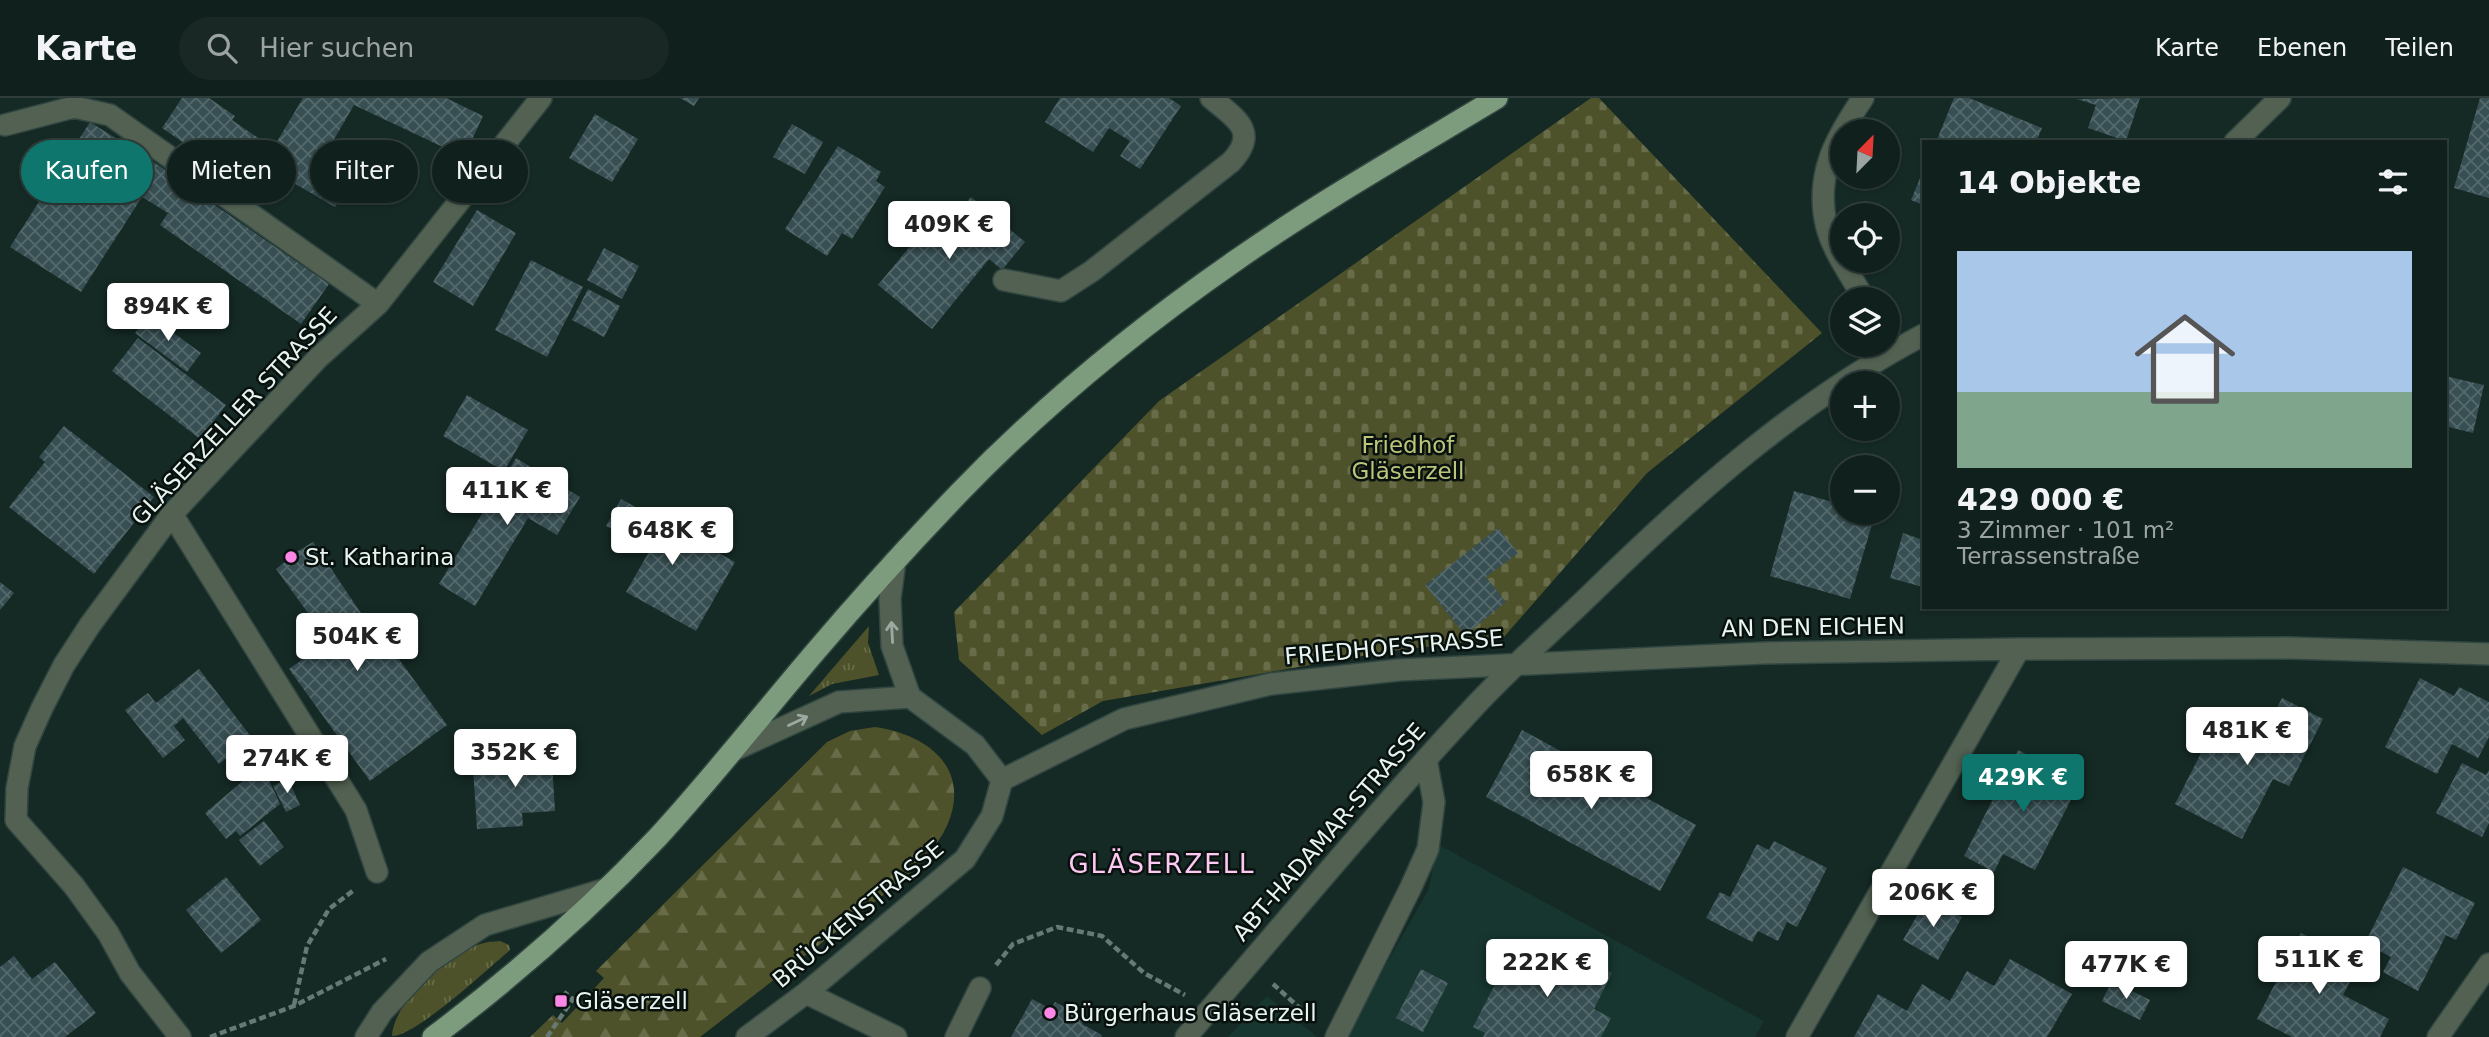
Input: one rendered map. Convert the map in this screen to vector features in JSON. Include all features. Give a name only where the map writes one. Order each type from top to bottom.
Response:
[{"type":"main road","points":[[433,1037],[488,996],[606,889],[657,838],[736,749],[814,652],[895,561],[963,489],[1033,422],[1162,314],[1237,260],[1314,209],[1497,98]]},
{"type":"street","name":"GLÄSERZELLER STRASSE","points":[[8,825],[8,785],[64,665],[89,625],[172,514],[318,358],[378,304],[541,98]]},
{"type":"street","points":[[1004,280],[1061,291],[1092,271],[1239,153],[1244,142],[1244,130],[1240,122],[1211,98]]},
{"type":"street","points":[[1857,287],[1827,228],[1823,192],[1828,159],[1842,128],[1863,98]]},
{"type":"street","points":[[2237,140],[2280,98]]},
{"type":"street","points":[[2,127],[74,107],[110,115],[378,304]]},
{"type":"street","name":"FRIEDHOFSTRASSE","points":[[1900,342],[1922,335]]},
{"type":"street","name":"FRIEDHOFSTRASSE","points":[[1002,780],[1124,719],[1271,684],[1399,670],[1516,664],[1664,523],[1779,427],[1875,357]]},
{"type":"street","points":[[172,514],[356,810],[377,872]]},
{"type":"street","points":[[895,561],[890,599],[892,646],[909,697],[975,745],[1002,780]]},
{"type":"street","name":"AN DEN EICHEN","points":[[1516,664],[1764,653],[2020,649],[2290,648],[2489,654]]},
{"type":"street","points":[[1797,1037],[2020,649]]},
{"type":"street","name":"ABT-HADAMAR-STRASSE","points":[[1186,1037],[1426,759],[1516,664]]},
{"type":"street","points":[[736,749],[839,702],[909,697]]},
{"type":"street","points":[[1336,1037],[1428,849],[1434,802],[1426,759]]},
{"type":"street","name":"BRÜCKENSTRASSE","points":[[747,1037],[806,993],[965,859],[992,816],[1002,780]]},
{"type":"street","points":[[8,825],[74,886],[108,933],[168,1033]]},
{"type":"street","points":[[366,1037],[382,1012],[429,962],[485,925],[606,889]]},
{"type":"street","points":[[2438,1037],[2489,964]]},
{"type":"street","points":[[956,1037],[980,988]]},
{"type":"street","points":[[806,993],[855,1028],[896,1037]]},
{"type":"path","points":[[294,1006],[307,946],[329,909],[377,872]]},
{"type":"path","points":[[980,988],[1013,944],[1057,927],[1102,936],[1144,973],[1210,1009]]},
{"type":"path","points":[[210,1037],[294,1006],[393,956]]},
{"type":"path","points":[[1281,989],[1303,1011]]},
{"type":"path","points":[[547,1037],[573,999],[564,992]]},
{"type":"shaded area","points":[[1437,844],[1764,1021],[1755,1037],[1345,1037],[1429,889]]},
{"type":"shaded area","points":[[1267,996],[1317,1037],[1228,1037]]},
{"type":"green space","name":"Friedhof Gläserzell","points":[[1591,98],[1599,98],[1822,333],[1647,473],[1503,638],[1391,651],[1103,701],[1042,735],[959,660],[954,612],[1159,401]]},
{"type":"green space","points":[[869,626],[868,643],[879,675],[832,684],[809,696]]},
{"type":"green space","points":[[875,727],[902,733],[940,757],[950,773],[954,792],[952,812],[943,834],[926,857],[903,880],[700,1037],[530,1037],[553,1015],[562,1023],[604,978],[596,971],[827,742],[850,731]]},
{"type":"green space","points":[[500,941],[509,945],[510,950],[434,1014],[403,1033],[392,1036],[402,1008],[426,979],[471,948],[486,942]]},
{"type":"building","points":[[182,98],[209,98],[235,116],[232,120],[261,140],[180,140],[162,128]]},
{"type":"building","points":[[303,98],[446,98],[483,116],[472,140],[432,142],[354,105],[334,140],[310,140],[310,192],[296,184],[296,140],[278,140]]},
{"type":"building","points":[[680,98],[699,98],[694,106]]},
{"type":"building","points":[[1060,98],[1169,98],[1181,106],[1140,169],[1120,156],[1130,141],[1109,128],[1093,152],[1045,122]]},
{"type":"building","points":[[1954,98],[1969,98],[2042,128],[2037,140],[1937,140]]},
{"type":"building","points":[[2140,98],[2126,140],[2088,128],[2096,105],[2077,99]]},
{"type":"building","points":[[2480,98],[2489,98],[2489,198],[2454,188]]},
{"type":"building","points":[[595,114],[638,139],[612,182],[569,158]]},
{"type":"building","points":[[90,122],[118,140],[78,140]]},
{"type":"building","points":[[792,124],[823,142],[805,174],[773,157]]},
{"type":"building","points":[[838,146],[881,172],[876,181],[885,187],[852,239],[842,233],[827,256],[785,229]]},
{"type":"building","points":[[153,162],[167,171],[167,203],[212,203],[329,284],[301,324],[160,225],[168,213],[152,203]]},
{"type":"building","points":[[1922,173],[1922,205],[1911,200]]},
{"type":"building","points":[[971,197],[1025,242],[1002,270],[989,259],[932,329],[878,285],[936,215],[948,224]]},
{"type":"building","points":[[38,203],[138,203],[81,292],[10,247]]},
{"type":"building","points":[[477,210],[516,233],[473,306],[433,282]]},
{"type":"building","points":[[604,248],[639,266],[622,299],[587,280]]},
{"type":"building","points":[[531,260],[583,287],[547,357],[495,330]]},
{"type":"building","points":[[588,289],[620,306],[604,337],[572,320]]},
{"type":"building","points":[[149,315],[201,353],[187,372],[135,333]]},
{"type":"building","points":[[138,338],[226,405],[200,439],[112,371]]},
{"type":"building","points":[[2447,376],[2484,385],[2473,433],[2449,427],[2447,438]]},
{"type":"building","points":[[467,395],[528,430],[504,471],[443,436]]},
{"type":"building","points":[[64,426],[154,497],[94,574],[9,507],[45,462],[39,457]]},
{"type":"building","points":[[516,458],[580,497],[557,535],[528,518],[475,606],[439,584]]},
{"type":"building","points":[[1794,491],[1830,501],[1830,525],[1872,525],[1850,599],[1770,576]]},
{"type":"building","points":[[621,499],[735,562],[696,631],[626,592],[650,550],[606,526]]},
{"type":"building","points":[[1498,528],[1518,553],[1486,577],[1506,602],[1465,635],[1425,585]]},
{"type":"building","points":[[1903,533],[1922,540],[1922,587],[1890,578]]},
{"type":"building","points":[[313,542],[363,616],[366,614],[447,725],[370,781],[289,669],[331,639],[324,629],[321,631],[276,569],[285,559]]},
{"type":"building","points":[[0,582],[14,593],[0,610]]},
{"type":"building","points":[[199,669],[252,738],[219,764],[183,718],[174,726],[185,740],[163,758],[125,710],[148,693],[156,703]]},
{"type":"building","points":[[2420,678],[2454,696],[2459,687],[2489,702],[2489,737],[2478,758],[2452,744],[2437,774],[2385,747]]},
{"type":"building","points":[[2282,698],[2323,719],[2289,786],[2273,779],[2242,839],[2175,804],[2221,714],[2263,736]]},
{"type":"building","points":[[1522,730],[1696,825],[1660,891],[1486,797]]},
{"type":"building","points":[[551,745],[555,811],[522,813],[523,826],[477,829],[473,767],[522,764],[521,747]]},
{"type":"building","points":[[2018,750],[2080,782],[2035,870],[2003,854],[1994,872],[1964,856]]},
{"type":"building","points":[[2462,763],[2486,775],[2489,770],[2489,823],[2482,837],[2436,813]]},
{"type":"building","points":[[262,765],[280,804],[240,836],[236,831],[226,839],[205,813]]},
{"type":"building","points":[[288,779],[300,805],[286,812],[273,786]]},
{"type":"building","points":[[264,821],[284,847],[260,866],[239,840]]},
{"type":"building","points":[[1774,841],[1827,868],[1797,927],[1787,922],[1778,941],[1758,931],[1752,942],[1706,918],[1720,892],[1730,897],[1757,844],[1769,850]]},
{"type":"building","points":[[2403,867],[2475,903],[2456,940],[2446,935],[2418,991],[2383,972],[2391,957],[2365,943]]},
{"type":"building","points":[[226,877],[261,920],[221,953],[186,910]]},
{"type":"building","points":[[1927,898],[1962,917],[1938,960],[1903,940]]},
{"type":"building","points":[[2301,933],[2360,963],[2343,995],[2389,1019],[2380,1037],[2292,1037],[2257,1019]]},
{"type":"building","points":[[1550,941],[1612,973],[1594,1009],[1611,1018],[1601,1037],[1483,1037],[1485,1033],[1473,1027],[1506,963],[1531,977]]},
{"type":"building","points":[[14,956],[32,979],[55,962],[96,1013],[65,1037],[0,1037],[0,967]]},
{"type":"building","points":[[2010,959],[2072,994],[2047,1037],[1854,1037],[1878,994],[1907,1011],[1922,984],[1950,1001],[1967,971],[1994,986]]},
{"type":"building","points":[[1421,969],[1448,983],[1423,1032],[1396,1018]]},
{"type":"building","points":[[2112,981],[2150,1000],[2140,1020],[2102,1001]]},
{"type":"building","name":"Bürgerhaus Gläserzell","points":[[1032,999],[1051,1009],[1055,1002],[1085,1018],[1082,1024],[1102,1035],[1101,1037],[1011,1037]]},
{"type":"place","name":"St. Katharina","points":[[291,557]]},
{"type":"place","name":"Gläserzell","points":[[561,1001]]},
{"type":"place","name":"Bürgerhaus Gläserzell","points":[[1050,1013]]},
{"type":"district","name":"GLÄSERZELL","points":[[1162,864]]}]
